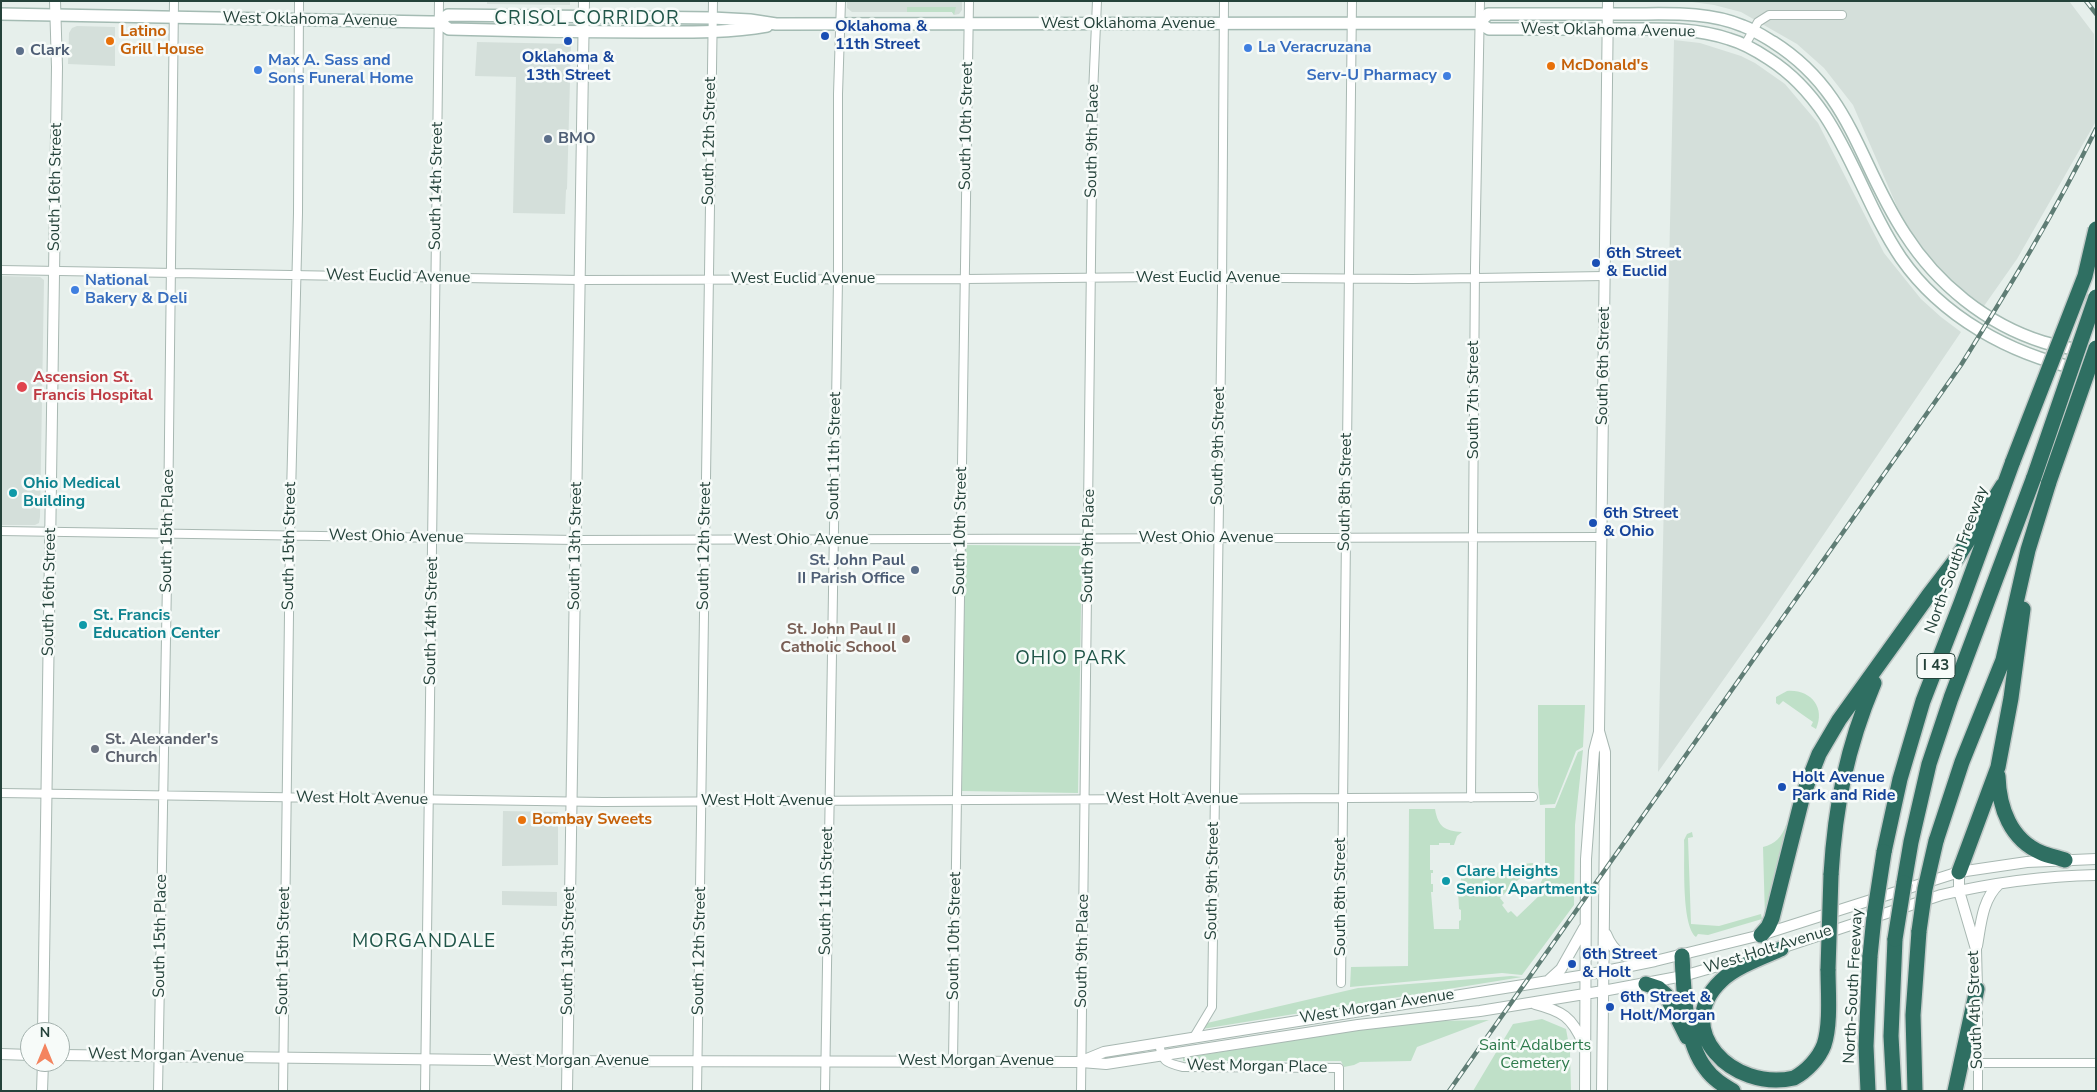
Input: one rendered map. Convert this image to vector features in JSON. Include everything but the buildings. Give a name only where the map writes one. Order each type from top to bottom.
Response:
[{"type":"highway","name":"North-South Freeway","points":[[1868,1091],[1866,1046],[1870,956],[1874,917],[1884,852],[1900,779],[1923,700],[1961,603],[2012,461],[2085,276],[2096,229]]},
{"type":"highway","name":"I 43","points":[[1894,1091],[1891,1036],[1896,939],[1911,842],[1929,764],[1951,698],[2034,477],[2096,297]]},
{"type":"highway","points":[[1915,1091],[1913,1015],[1919,931],[1925,889],[1936,841],[1962,762],[2003,660],[2028,550],[2049,482],[2096,348]]},
{"type":"highway","points":[[1761,935],[1768,928],[1772,918],[1802,795],[1819,754],[1839,720],[1957,558],[2003,485]]},
{"type":"highway","points":[[2028,550],[2021,628],[1998,767],[1998,794],[2003,813],[2012,828],[2029,845],[2041,853],[2065,860]]},
{"type":"highway","points":[[1781,949],[1722,979],[1712,990],[1706,1001],[1703,1013],[1708,1047],[1724,1069],[1738,1079],[1753,1084],[1776,1084],[1800,1075],[1810,1066],[1822,1050],[1826,1036],[1831,875],[1835,817],[1845,767],[1864,705],[1885,656]]},
{"type":"highway","points":[[1959,872],[1998,767]]},
{"type":"highway","points":[[1682,956],[1686,1009],[1698,1056]]},
{"type":"highway","points":[[1646,984],[1658,988],[1666,995],[1706,1069],[1720,1083],[1733,1091]]},
{"type":"highway","points":[[1955,1091],[1977,989]]},
{"type":"main road","name":"West Oklahoma Avenue","points":[[1,14],[438,22],[449,28],[583,32],[712,31],[750,29],[776,24]]},
{"type":"main road","name":"West Oklahoma Avenue","points":[[1479,24],[1488,14],[1694,15],[1727,21],[1753,30],[1789,52],[1815,76],[1832,96],[1904,234],[1925,262],[1950,288],[1978,311],[2004,327],[2044,342],[2096,353]]},
{"type":"main road","name":"West Oklahoma Avenue","points":[[438,22],[448,15],[712,18],[750,20],[776,24],[1479,24],[1488,29],[1687,30],[1713,34],[1745,45],[1785,70],[1814,99],[1833,126],[1884,230],[1912,273],[1935,296],[1980,331],[2010,346],[2047,361],[2096,371]]},
{"type":"street","name":"South 16th Street","points":[[43,1022],[51,532],[55,1]]},
{"type":"street","name":"South 15th Place","points":[[158,1091],[168,535],[174,1]]},
{"type":"street","name":"South 15th Street","points":[[283,1091],[299,1]]},
{"type":"street","name":"South 14th Street","points":[[425,1091],[439,1]]},
{"type":"street","name":"South 13th Street","points":[[567,1091],[584,1]]},
{"type":"street","name":"South 12th Street","points":[[697,1091],[713,1]]},
{"type":"street","name":"South 11th Street","points":[[824,1091],[841,1]]},
{"type":"street","name":"South 10th Street","points":[[953,1061],[969,1]]},
{"type":"street","name":"South 9th Place","points":[[1081,1091],[1093,94],[1097,1]]},
{"type":"street","name":"South 9th Street","points":[[1194,1037],[1212,1007],[1224,1]]},
{"type":"street","name":"South 8th Street","points":[[1341,982],[1352,1]]},
{"type":"street","name":"South 7th Street","points":[[1471,798],[1475,278],[1480,1]]},
{"type":"street","name":"South 6th Street","points":[[1602,1091],[1605,752],[1600,731],[1601,537],[1608,1]]},
{"type":"street","points":[[1745,45],[1758,22],[1769,15],[1842,15]]},
{"type":"street","name":"West Euclid Avenue","points":[[1,270],[580,280],[1605,276]]},
{"type":"street","name":"West Ohio Avenue","points":[[1,532],[576,540],[1089,540],[1601,537]]},
{"type":"street","name":"South 6th Street","points":[[1585,1091],[1586,859],[1594,751],[1600,731]]},
{"type":"street","name":"West Holt Avenue","points":[[1,793],[572,802],[1533,797]]},
{"type":"street","name":"West Holt Avenue","points":[[1586,975],[1682,956],[1761,935],[1959,872],[2065,860],[2096,859]]},
{"type":"street","name":"South 4th Street","points":[[1959,872],[1960,891],[1976,950],[1978,1091]]},
{"type":"street","name":"West Holt Avenue","points":[[1585,994],[1683,976],[1781,949],[1932,898],[1960,891],[1999,883],[2063,876],[2096,875]]},
{"type":"street","points":[[1976,950],[1986,901],[1992,890],[1999,883]]},
{"type":"street","points":[[1549,980],[1561,969],[1585,925]]},
{"type":"street","points":[[1604,928],[1610,945],[1617,952],[1624,956],[1655,961]]},
{"type":"street","name":"West Morgan Avenue","points":[[1082,1062],[1104,1052],[1586,975]]},
{"type":"street","name":"West Morgan Avenue","points":[[70,1055],[425,1060],[953,1061],[1082,1062],[1106,1064],[1358,1025],[1532,1003],[1585,994]]},
{"type":"street","points":[[1532,1003],[1557,1010],[1568,1019],[1576,1028],[1584,1047]]},
{"type":"street","points":[[1159,1043],[1162,1056]]},
{"type":"street","points":[[1,1054],[20,1054]]},
{"type":"street","name":"West Morgan Place","points":[[1162,1056],[1168,1063],[1183,1067],[1339,1068],[1339,1091]]},
{"type":"street","points":[[1978,1063],[2096,1063]]},
{"type":"street","points":[[42,1091],[43,1072]]},
{"type":"shaded area","points":[[487,1],[570,1],[570,5],[487,4]]},
{"type":"shaded area","points":[[847,1],[962,1],[962,10],[959,14],[954,15],[952,12],[852,12],[847,8]]},
{"type":"shaded area","points":[[1685,1],[2069,1],[2094,34],[2095,123],[2017,259],[1984,306],[1955,284],[1930,258],[1910,230],[1898,209],[1853,105],[1824,68],[1797,44],[1741,12],[1714,5]]},
{"type":"shaded area","points":[[77,26],[115,27],[115,66],[68,64],[69,33],[72,28]]},
{"type":"shaded area","points":[[1674,40],[1700,43],[1741,56],[1755,63],[1785,84],[1818,123],[1884,253],[1921,299],[1961,332],[1765,621],[1658,772]]},
{"type":"shaded area","points":[[477,42],[571,44],[565,214],[513,213],[516,77],[475,76]]},
{"type":"shaded area","name":"Ascension St. Francis Hospital","points":[[1,276],[40,277],[44,280],[40,517],[39,523],[35,525],[1,525]]},
{"type":"shaded area","points":[[503,811],[558,812],[558,865],[502,866]]},
{"type":"shaded area","points":[[502,891],[557,892],[557,906],[502,905]]},
{"type":"green space","points":[[907,7],[956,7],[954,15],[952,12],[907,12]]},
{"type":"green space","points":[[965,545],[1082,546],[1078,793],[962,791]]},
{"type":"green space","points":[[1787,691],[1803,693],[1814,701],[1819,714],[1816,729],[1811,726],[1813,722],[1783,701],[1779,705],[1776,703],[1776,697]]},
{"type":"green space","points":[[1538,705],[1585,705],[1583,747],[1576,751],[1555,804],[1540,805],[1538,785]]},
{"type":"green space","points":[[1583,750],[1575,825],[1574,905],[1522,975],[1502,973],[1350,987],[1351,967],[1408,966],[1409,809],[1435,809],[1438,820],[1443,827],[1451,831],[1462,832],[1457,836],[1454,845],[1439,843],[1439,845],[1430,845],[1430,870],[1433,870],[1433,873],[1431,873],[1431,884],[1433,884],[1433,892],[1431,892],[1434,929],[1459,929],[1461,910],[1459,909],[1458,889],[1461,888],[1461,877],[1475,876],[1475,872],[1522,870],[1522,864],[1533,863],[1532,873],[1527,880],[1522,876],[1500,898],[1504,903],[1502,905],[1508,913],[1511,911],[1517,917],[1542,893],[1538,888],[1544,876],[1545,868],[1545,808],[1555,808],[1578,752]]},
{"type":"green space","points":[[1786,825],[1790,826],[1765,918],[1763,847],[1777,839]]},
{"type":"green space","points":[[1692,832],[1693,837],[1688,838],[1691,924],[1719,926],[1761,914],[1762,919],[1708,935],[1698,934],[1696,937],[1691,930],[1688,920],[1685,892],[1684,840],[1687,834]]},
{"type":"green space","points":[[1511,976],[1522,977],[1202,1029],[1207,1023],[1358,988]]},
{"type":"green space","name":"Saint Adalberts Cemetery","points":[[1542,1019],[1566,1029],[1570,1051],[1571,1091],[1473,1091],[1513,1024]]},
{"type":"green space","points":[[1489,1020],[1417,1047],[1411,1061],[1360,1062],[1344,1067],[1341,1061],[1183,1061],[1183,1058],[1358,1030],[1431,1021]]},
{"type":"railway","points":[[2086,1],[2096,14]]},
{"type":"railway","points":[[1449,1091],[1961,365],[2048,219],[2096,129]]},
{"type":"place","name":"Oklahoma & 11th Street","points":[[825,36]]},
{"type":"place","name":"Latino Grill House","points":[[110,41]]},
{"type":"place","name":"Oklahoma & 13th Street","points":[[568,41]]},
{"type":"place","name":"La Veracruzana","points":[[1248,48]]},
{"type":"place","name":"Clark","points":[[20,51]]},
{"type":"place","name":"McDonald's","points":[[1551,66]]},
{"type":"place","name":"Max A. Sass and Sons Funeral Home","points":[[258,70]]},
{"type":"place","name":"Serv-U Pharmacy","points":[[1447,76]]},
{"type":"place","name":"BMO","points":[[548,139]]},
{"type":"place","name":"6th Street & Euclid","points":[[1596,263]]},
{"type":"place","name":"National Bakery & Deli","points":[[75,290]]},
{"type":"place","name":"Ascension St. Francis Hospital","points":[[22,387]]},
{"type":"place","name":"Ohio Medical Building","points":[[13,493]]},
{"type":"place","name":"6th Street & Ohio","points":[[1593,523]]},
{"type":"place","name":"St. John Paul II Parish Office","points":[[915,570]]},
{"type":"place","name":"St. Francis Education Center","points":[[83,625]]},
{"type":"place","name":"St. John Paul II Catholic School","points":[[906,639]]},
{"type":"place","name":"St. Alexander's Church","points":[[95,749]]},
{"type":"place","name":"Holt Avenue Park and Ride","points":[[1782,787]]},
{"type":"place","name":"Bombay Sweets","points":[[522,820]]},
{"type":"place","name":"Clare Heights Senior Apartments","points":[[1446,881]]},
{"type":"place","name":"6th Street & Holt","points":[[1572,964]]},
{"type":"place","name":"6th Street & Holt/Morgan","points":[[1610,1007]]},
{"type":"district","name":"CRISOL CORRIDOR","points":[[587,19]]},
{"type":"district","name":"OHIO PARK","points":[[1071,659]]},
{"type":"district","name":"MORGANDALE","points":[[424,942]]}]
